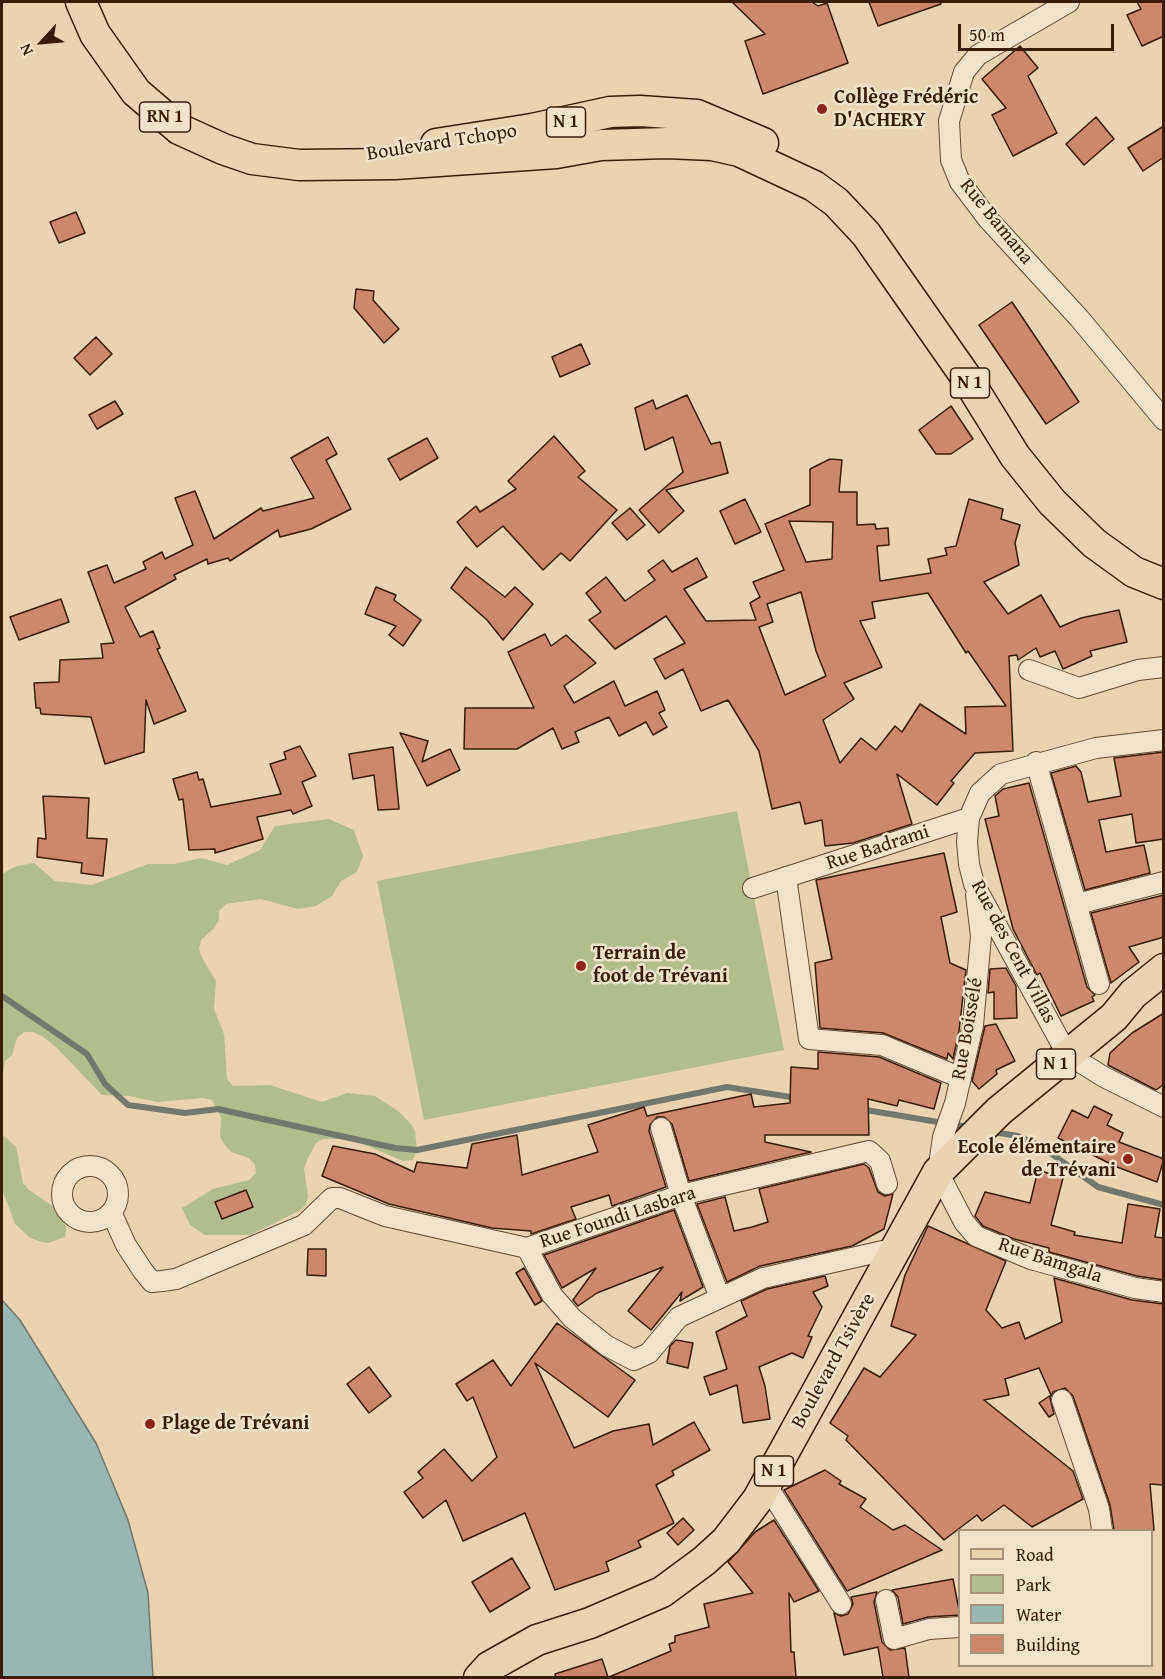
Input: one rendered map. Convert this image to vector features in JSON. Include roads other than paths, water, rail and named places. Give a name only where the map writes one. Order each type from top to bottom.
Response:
[{"type":"main road","name":"Boulevard Tchopo","points":[[81,2],[95,34],[136,92],[179,129],[252,159],[300,165],[395,164],[556,153],[601,146],[667,143],[712,145],[739,151],[814,186]]},
{"type":"main road","name":"Boulevard Tchopo","points":[[300,165],[532,129],[610,112],[697,115],[777,150],[814,186],[836,202],[866,234],[966,377],[1016,456],[1052,502],[1094,543],[1134,572],[1164,584]]},
{"type":"main road","points":[[601,146],[597,129],[605,123],[645,122],[675,125],[697,115]]},
{"type":"main road","name":"N 1","points":[[947,1154],[1114,1017],[1133,994],[1164,969]]},
{"type":"main road","name":"N 1","points":[[1114,1017],[1140,1004],[1164,986]]},
{"type":"main road","name":"Boulevard Tsivère","points":[[479,1677],[489,1667],[537,1640],[590,1623],[662,1593],[726,1541],[758,1499],[947,1154]]},
{"type":"street","name":"Rue Bamana","points":[[1069,2],[978,55],[964,72],[949,121],[951,160],[960,182],[988,219],[1078,318],[1164,420]]},
{"type":"street","points":[[1029,670],[1079,688],[1138,670],[1164,667]]},
{"type":"street","name":"Rue des Cent Villas","points":[[1068,1054],[975,884],[969,864],[969,818],[980,793],[1001,774],[1036,762],[1095,748],[1164,740]]},
{"type":"street","points":[[1036,762],[1099,984]]},
{"type":"street","name":"Rue Badrami","points":[[753,888],[969,818]]},
{"type":"street","points":[[786,877],[809,1039],[882,1045],[961,1078]]},
{"type":"street","points":[[1077,904],[1164,882]]},
{"type":"street","name":"Rue Boissélé","points":[[947,1154],[955,1103],[973,1025],[981,936],[975,884]]},
{"type":"street","points":[[1068,1054],[1104,1077],[1164,1107]]},
{"type":"street","points":[[661,1128],[681,1195],[720,1298]]},
{"type":"street","name":"Rue Foundi Lasbara","points":[[112,1214],[126,1245],[152,1282],[176,1279],[304,1225],[332,1198],[340,1198],[385,1215],[527,1248],[681,1195],[868,1151],[880,1161],[886,1184]]},
{"type":"street","name":"Rue Bamgala","points":[[947,1154],[964,1222],[976,1236],[1031,1259],[1135,1288],[1164,1292]]},
{"type":"street","points":[[527,1248],[552,1295],[572,1318],[607,1346],[634,1360],[649,1353],[679,1317],[763,1278],[896,1248]]},
{"type":"street","points":[[1062,1400],[1099,1509],[1102,1529]]},
{"type":"street","points":[[766,1484],[841,1605]]},
{"type":"street","points":[[886,1600],[894,1639],[929,1629],[958,1627]]},
{"type":"water","points":[[2,1300],[20,1320],[96,1443],[128,1520],[148,1593],[153,1677],[2,1677]]},
{"type":"waterway","points":[[2,996],[87,1054],[105,1084],[128,1105],[185,1113],[218,1109],[395,1148],[417,1150],[727,1087],[797,1098]]},
{"type":"waterway","points":[[860,1109],[968,1127]]},
{"type":"waterway","points":[[993,1132],[1018,1136],[1039,1145],[1098,1187],[1164,1205]]},
{"type":"place","name":"Collège Frédéric D'ACHERY","points":[[822,109]]},
{"type":"place","name":"Terrain de foot de Trévani","points":[[581,966]]},
{"type":"place","name":"Ecole élémentaire de Trévani","points":[[1128,1159]]},
{"type":"place","name":"Plage de Trévani","points":[[150,1424]]}]
